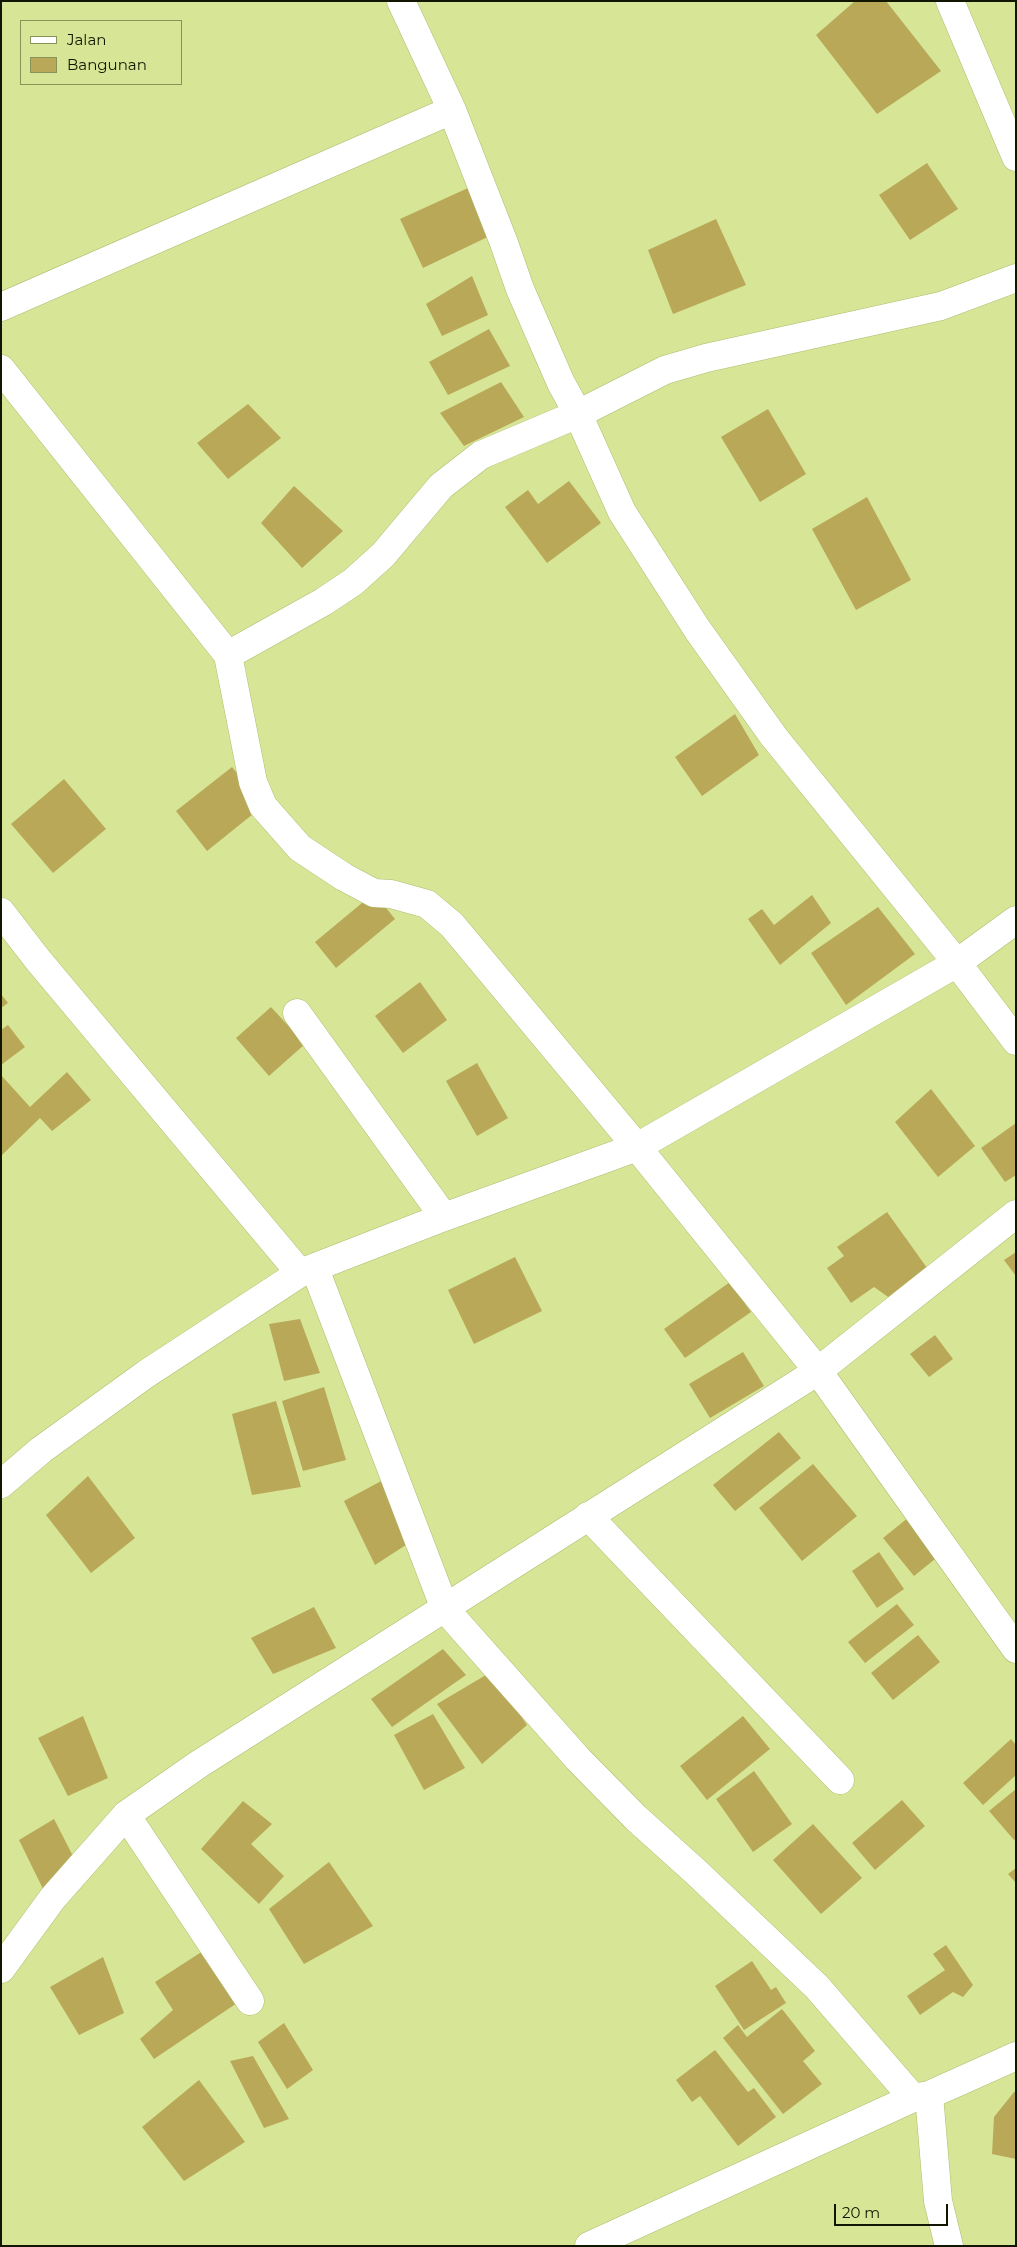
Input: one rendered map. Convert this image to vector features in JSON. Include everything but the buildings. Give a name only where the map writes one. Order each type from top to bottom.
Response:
[{"type":"street","points":[[401,1],[452,110],[520,288],[561,382],[578,414],[622,512],[697,629],[774,737],[957,963],[1016,1041]]},
{"type":"street","points":[[950,1],[1016,157]]},
{"type":"street","points":[[1,307],[452,110]]},
{"type":"street","points":[[228,655],[323,602],[353,582],[383,555],[442,486],[481,455],[578,414],[665,370],[680,365],[941,306],[1016,278]]},
{"type":"street","points":[[1,369],[228,655],[253,782],[263,806],[300,848],[344,877],[374,893],[391,894],[427,904],[452,925],[637,1147],[818,1371],[1016,1649]]},
{"type":"street","points":[[1,912],[38,960],[308,1271],[445,1609],[578,1759],[636,1818],[817,1987],[921,2097],[938,2201],[949,2246]]},
{"type":"street","points":[[1,1484],[41,1450],[146,1374],[308,1271],[444,1217],[637,1147],[957,963],[1016,920]]},
{"type":"street","points":[[297,1013],[444,1217]]},
{"type":"street","points":[[1,1969],[52,1899],[126,1815],[199,1764],[818,1371],[1016,1214]]},
{"type":"street","points":[[588,1516],[840,1780]]},
{"type":"street","points":[[126,1815],[250,2001]]},
{"type":"street","points":[[589,2246],[1016,2056]]}]
